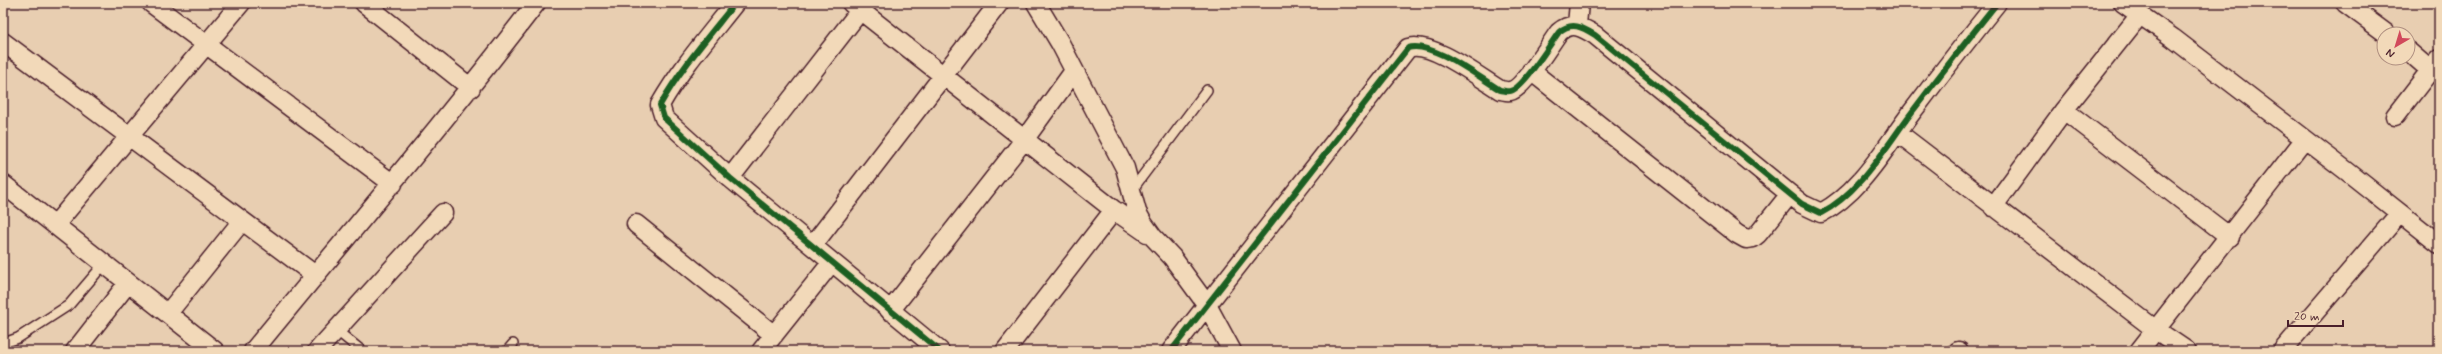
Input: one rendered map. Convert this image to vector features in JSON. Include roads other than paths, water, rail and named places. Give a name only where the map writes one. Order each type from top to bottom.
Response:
[{"type":"street","points":[[151,3],[208,43],[393,184]]},
{"type":"street","points":[[55,225],[241,3]]},
{"type":"street","points":[[364,3],[471,88]]},
{"type":"street","points":[[253,351],[315,275],[393,184],[471,88],[536,3]]},
{"type":"street","points":[[734,3],[682,71],[660,105],[664,118],[730,178],[940,351]]},
{"type":"street","points":[[812,245],[999,3]]},
{"type":"street","points":[[1036,3],[1125,168],[1137,212],[1153,237],[1172,257],[1207,305],[1232,351]]},
{"type":"street","points":[[1576,25],[1579,3]]},
{"type":"street","points":[[1171,351],[1408,48],[1423,47],[1442,55],[1500,90],[1510,91],[1516,88],[1531,71],[1564,27],[1576,25],[1595,35],[1790,194],[1813,211],[1821,213],[1829,209],[1860,180],[1997,3]]},
{"type":"street","points":[[2123,3],[2139,16],[2173,38],[2439,244]]},
{"type":"street","points":[[2346,3],[2376,26]]},
{"type":"street","points":[[730,178],[859,5],[942,76],[1114,210],[1153,237]]},
{"type":"street","points":[[1993,207],[2064,110],[2139,16]]},
{"type":"street","points":[[3,42],[130,134],[242,221],[315,275]]},
{"type":"street","points":[[2395,116],[2435,65],[2416,55]]},
{"type":"street","points":[[1531,71],[1737,234],[1746,239],[1753,238],[1758,234],[1790,194]]},
{"type":"street","points":[[890,311],[1024,140],[1074,72]]},
{"type":"street","points":[[2064,110],[2230,237]]},
{"type":"street","points":[[1897,132],[1993,207],[2156,330],[2187,351]]},
{"type":"street","points":[[2139,351],[2230,237],[2304,140]]},
{"type":"street","points":[[3,184],[215,351]]},
{"type":"street","points":[[1005,351],[1114,210]]},
{"type":"street","points":[[317,351],[443,213]]},
{"type":"street","points":[[2282,351],[2400,213]]},
{"type":"street","points":[[168,313],[242,221]]},
{"type":"street","points":[[636,224],[774,335]]},
{"type":"street","points":[[761,351],[832,262]]},
{"type":"street","points":[[75,351],[128,283]]},
{"type":"lane","points":[[1132,190],[1207,90]]},
{"type":"lane","points":[[7,342],[18,338],[69,305],[104,264]]},
{"type":"lane","points":[[336,330],[362,351]]}]
